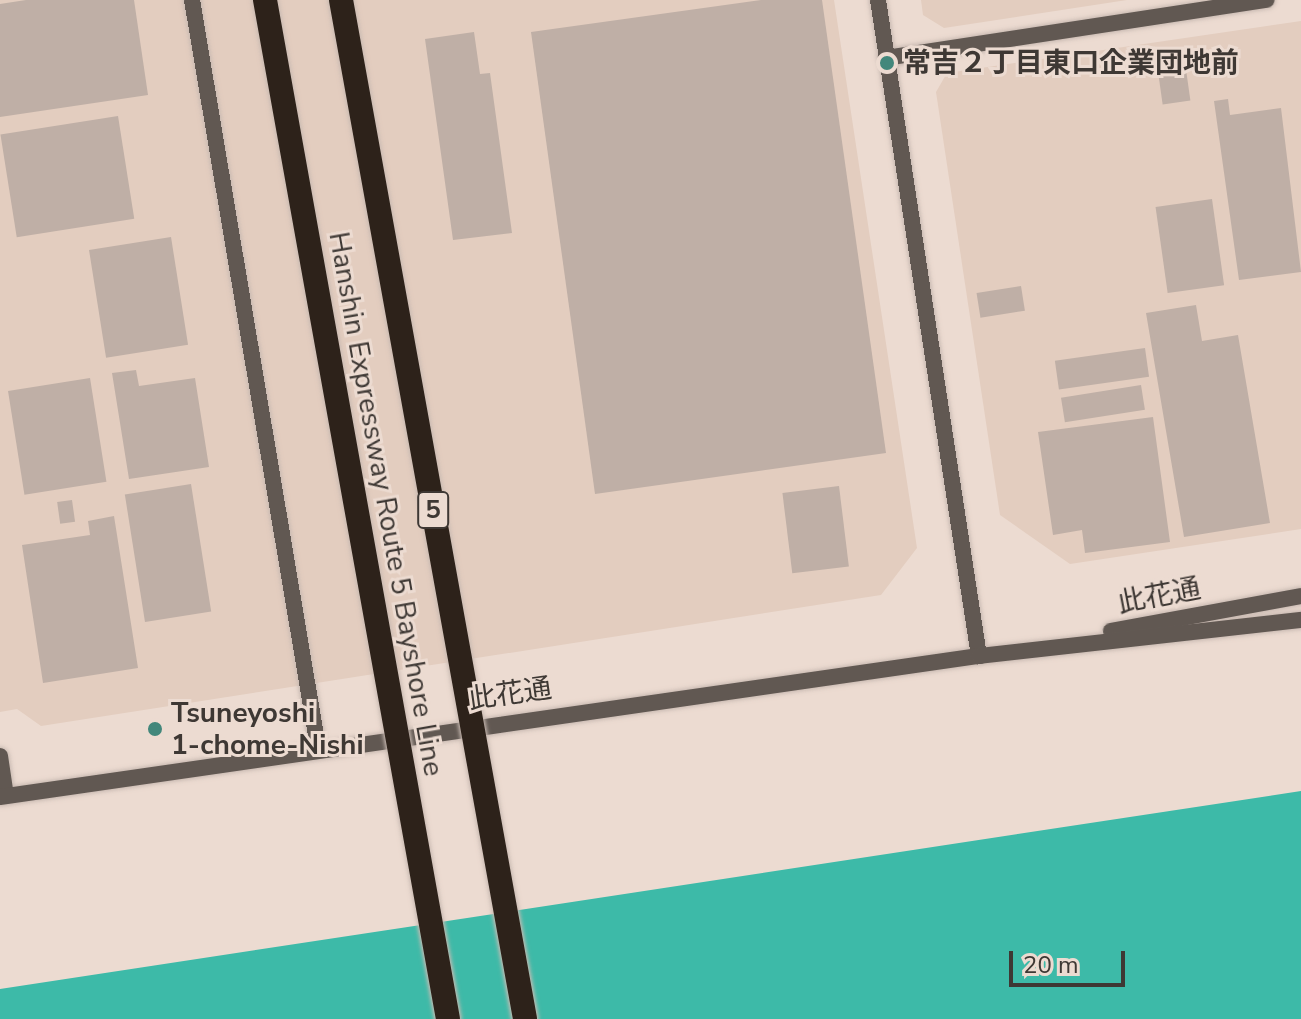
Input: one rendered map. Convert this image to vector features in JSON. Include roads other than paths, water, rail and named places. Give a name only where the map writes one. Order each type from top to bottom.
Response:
[{"type":"highway","name":"Hanshin Expressway Route 5 Bayshore Line","points":[[265,0],[448,1019]]},
{"type":"highway","name":"Hanshin Expressway Route 5 Bayshore Line","points":[[341,0],[525,1019]]},
{"type":"street","points":[[192,0],[318,747]]},
{"type":"street","points":[[878,0],[979,656]]},
{"type":"street","points":[[886,58],[1267,0]]},
{"type":"street","name":"此花通","points":[[979,656],[1301,596]]},
{"type":"street","name":"此花通","points":[[3,796],[318,747],[979,656],[1301,620]]},
{"type":"street","points":[[0,756],[3,796]]},
{"type":"water","points":[[1301,791],[1301,1019],[0,1019],[0,989]]},
{"type":"place","name":"常吉２丁目東口企業団地前","points":[[887,63]]},
{"type":"place","name":"Tsuneyoshi 1-chome-Nishi","points":[[155,729]]}]
